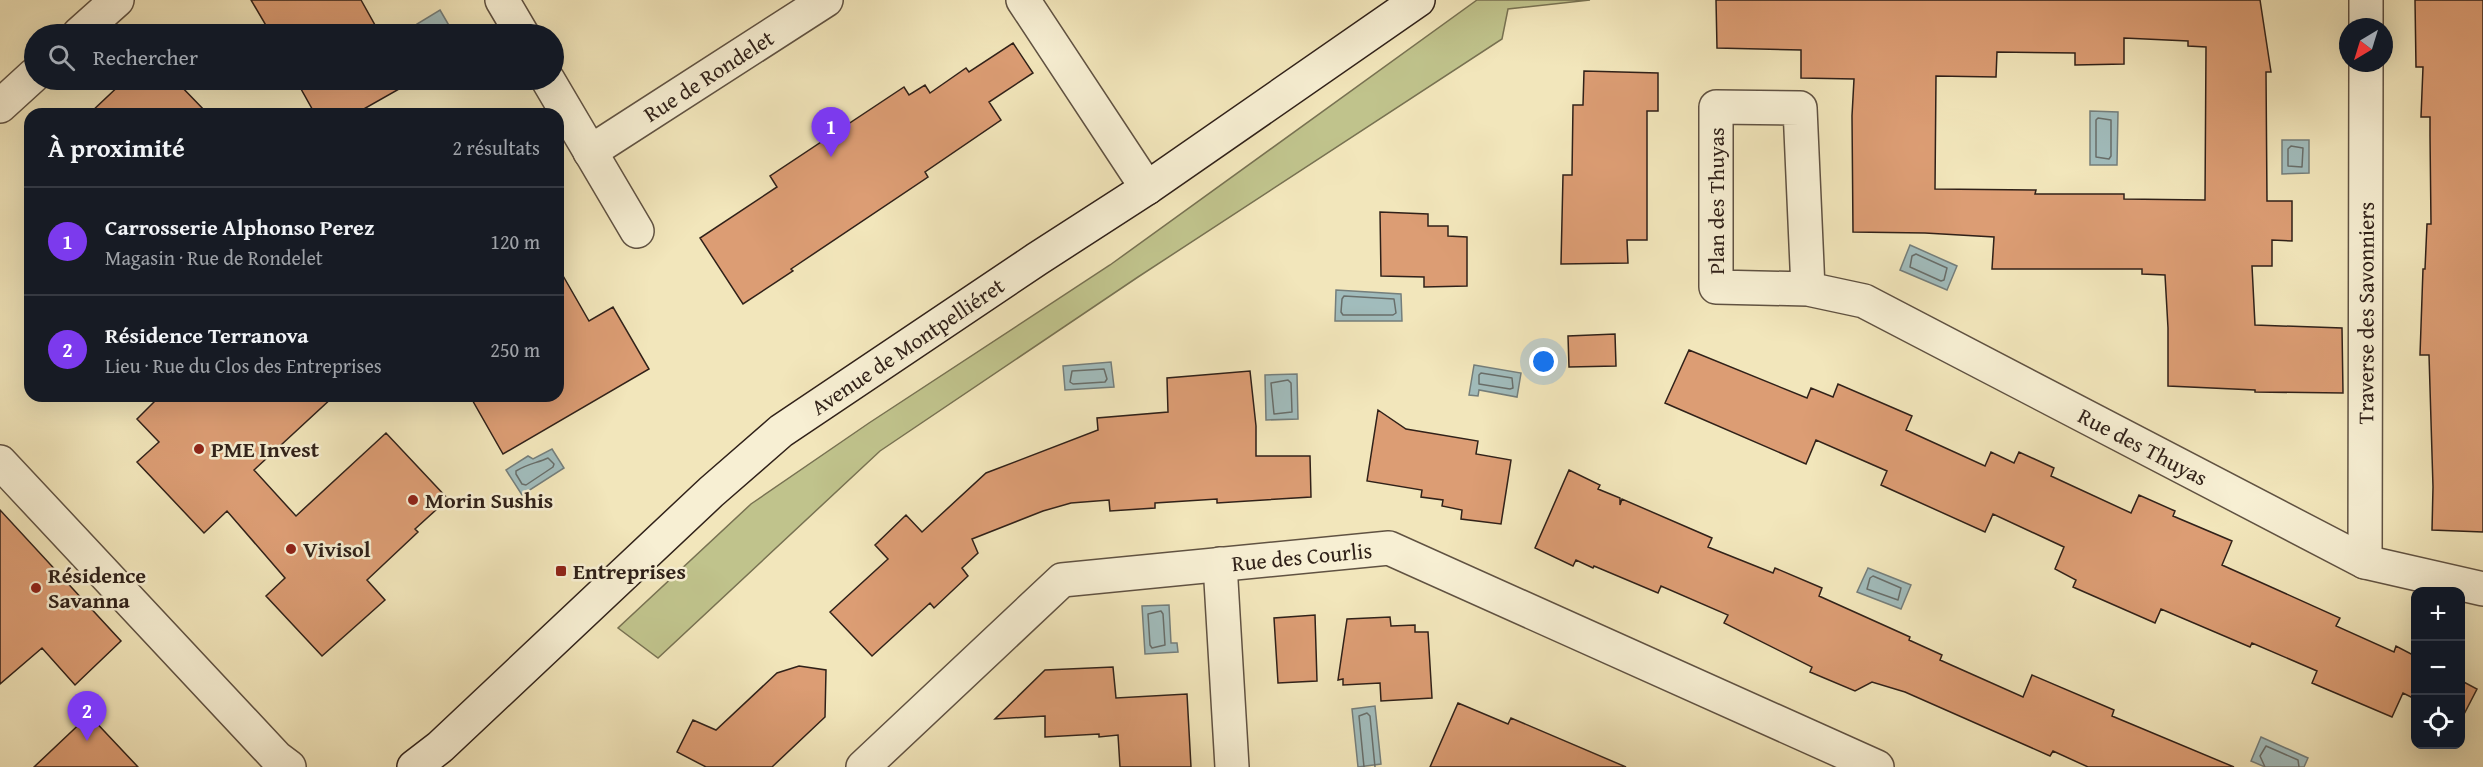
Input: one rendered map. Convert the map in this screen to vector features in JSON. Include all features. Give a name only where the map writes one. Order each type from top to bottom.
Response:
[{"type":"street","points":[[90,24],[117,0]]},
{"type":"street","points":[[502,0],[516,24]]},
{"type":"street","name":"Rue de Rondelet","points":[[590,152],[826,0]]},
{"type":"street","points":[[1023,0],[1147,188]]},
{"type":"street","name":"Avenue de Montpelliéret","points":[[414,767],[437,757],[711,492],[781,431],[1147,188],[1418,0]]},
{"type":"street","points":[[2366,0],[2366,18]]},
{"type":"street","name":"Traverse des Savonniers","points":[[2365,562],[2366,72]]},
{"type":"street","points":[[0,106],[24,84]]},
{"type":"street","points":[[554,90],[637,231]]},
{"type":"street","name":"Plan des Thuyas","points":[[1716,107],[1800,108],[1808,289],[1716,288],[1716,107]]},
{"type":"street","name":"Rue des Thuyas","points":[[1808,289],[1864,301],[2365,562],[2483,589]]},
{"type":"street","points":[[0,462],[282,764]]},
{"type":"street","name":"Rue des Courlis","points":[[863,767],[1062,580],[1389,548],[1877,767]]},
{"type":"street","points":[[1220,564],[1232,767]]},
{"type":"green space","points":[[1477,0],[1590,0],[1508,9],[1502,39],[1138,277],[880,451],[658,658],[618,628],[751,504],[869,423],[1110,265]]},
{"type":"water","points":[[440,10],[448,24],[417,24]]},
{"type":"water","points":[[2090,111],[2118,112],[2117,165],[2090,165]]},
{"type":"water","points":[[2282,140],[2309,140],[2309,173],[2282,174]]},
{"type":"water","points":[[1910,245],[1957,266],[1947,290],[1900,270]]},
{"type":"water","points":[[1336,290],[1401,294],[1402,321],[1335,321]]},
{"type":"water","points":[[1111,362],[1114,387],[1065,390],[1063,366]]},
{"type":"water","points":[[1474,365],[1521,373],[1517,397],[1479,390],[1478,396],[1469,395]]},
{"type":"water","points":[[1297,374],[1298,419],[1266,420],[1265,375]]},
{"type":"water","points":[[552,449],[564,468],[522,495],[506,470],[528,456],[533,459]]},
{"type":"water","points":[[1868,568],[1911,585],[1901,609],[1857,592]]},
{"type":"water","points":[[1169,605],[1171,643],[1177,643],[1178,652],[1145,654],[1142,606]]},
{"type":"water","points":[[1375,706],[1381,764],[1358,767],[1352,709]]},
{"type":"water","points":[[2261,737],[2308,758],[2304,767],[2265,767],[2251,761]]},
{"type":"building","points":[[251,0],[361,0],[374,24],[265,24]]},
{"type":"building","points":[[1716,0],[2260,0],[2271,72],[2266,72],[2267,201],[2292,201],[2292,241],[2272,240],[2272,266],[2252,266],[2255,325],[2342,328],[2343,393],[2255,392],[2255,390],[2168,386],[2165,275],[2142,274],[2142,269],[1992,269],[1994,237],[1853,232],[1854,79],[1801,78],[1801,50],[1717,48]],"holes":[[[2124,38],[2188,41],[2188,46],[2206,47],[2205,200],[2124,199],[2124,194],[2035,194],[2036,190],[1935,189],[1936,76],[1996,77],[1997,52],[2075,53],[2075,65],[2124,64]]]},
{"type":"building","points":[[2415,0],[2483,0],[2483,532],[2432,530],[2429,355],[2420,355],[2423,269],[2425,269],[2427,224],[2431,224],[2430,117],[2421,117],[2423,67],[2416,67]]},
{"type":"building","points":[[1013,43],[1033,73],[989,102],[1001,120],[925,172],[928,177],[743,304],[700,238],[777,187],[770,176],[904,87],[909,95],[925,85],[930,93],[966,68],[969,72]]},
{"type":"building","points":[[1584,71],[1658,73],[1658,111],[1647,111],[1647,240],[1627,240],[1628,263],[1561,264],[1563,175],[1572,175],[1573,105],[1583,105]]},
{"type":"building","points":[[114,90],[185,90],[202,108],[95,108]]},
{"type":"building","points":[[302,90],[397,90],[366,108],[312,108]]},
{"type":"building","points":[[1380,212],[1428,214],[1428,226],[1448,226],[1448,236],[1467,237],[1467,286],[1424,287],[1424,277],[1381,276]]},
{"type":"building","points":[[564,277],[589,321],[613,307],[649,369],[503,454],[473,402],[564,402]]},
{"type":"building","points":[[1615,334],[1616,366],[1569,367],[1568,336]]},
{"type":"building","points":[[1689,350],[1807,398],[1811,388],[1833,397],[1838,384],[1912,416],[1906,430],[1985,466],[1991,452],[2014,463],[2019,452],[2054,468],[2051,476],[2131,513],[2139,495],[2175,511],[2173,516],[2232,541],[2222,565],[2340,618],[2336,626],[2394,652],[2396,646],[2411,654],[2411,697],[2403,693],[2392,717],[2312,683],[2317,671],[2252,643],[2250,647],[2161,609],[2155,623],[2073,587],[2076,580],[2055,569],[2064,547],[1993,514],[1985,532],[1881,485],[1887,471],[1816,440],[1806,464],[1665,403]]},
{"type":"building","points":[[1250,371],[1256,426],[1256,456],[1310,456],[1311,497],[1217,503],[1217,499],[1155,503],[1155,508],[1110,511],[1109,500],[1071,503],[1043,511],[972,539],[978,553],[962,568],[968,576],[934,608],[930,603],[872,656],[830,612],[888,559],[875,545],[906,515],[922,532],[986,473],[1098,430],[1097,418],[1168,412],[1167,378]]},
{"type":"building","points":[[154,402],[328,402],[254,470],[296,516],[386,433],[448,499],[415,529],[418,532],[367,580],[385,600],[322,656],[266,596],[285,578],[227,511],[204,533],[137,462],[159,442],[137,419]]},
{"type":"building","points":[[1378,410],[1406,429],[1478,441],[1476,454],[1511,460],[1501,524],[1461,519],[1462,510],[1442,506],[1443,500],[1421,497],[1422,490],[1367,481]]},
{"type":"building","points":[[1569,470],[1600,485],[1598,489],[1620,498],[1620,505],[1622,499],[1712,538],[1708,547],[1773,573],[1775,568],[1822,588],[1819,596],[1910,637],[1909,640],[1942,655],[1940,660],[2023,697],[2032,675],[2114,710],[2112,716],[2234,767],[2088,767],[2053,751],[2050,756],[1905,692],[1872,682],[1855,691],[1810,672],[1812,667],[1724,623],[1728,615],[1661,586],[1658,593],[1576,560],[1573,566],[1535,548]]},
{"type":"building","name":"Résidence Savanna","points":[[0,510],[121,641],[75,685],[42,648],[0,684]]},
{"type":"building","points":[[1315,615],[1317,681],[1278,683],[1274,618]]},
{"type":"building","points":[[1390,617],[1391,626],[1415,625],[1415,632],[1428,632],[1432,698],[1381,701],[1380,683],[1343,685],[1343,679],[1338,680],[1347,619]]},
{"type":"building","points":[[799,666],[826,670],[825,717],[772,767],[706,767],[677,752],[693,720],[716,730],[777,673]]},
{"type":"building","points":[[1113,667],[1116,698],[1187,694],[1191,767],[1120,767],[1118,735],[1045,737],[1045,716],[995,719],[1045,670]]},
{"type":"building","points":[[2465,683],[2477,689],[2465,712]]},
{"type":"building","points":[[1458,703],[1508,724],[1511,718],[1626,767],[1430,767]]},
{"type":"building","points":[[89,715],[138,767],[34,767]]},
{"type":"place","name":"Carrosserie Alphonso Perez","points":[[831,157]]},
{"type":"place","name":"PME Invest","points":[[199,449]]},
{"type":"place","name":"Morin Sushis","points":[[413,500]]},
{"type":"place","name":"Vivisol","points":[[291,549]]},
{"type":"place","name":"Entreprises","points":[[561,571]]},
{"type":"place","name":"Résidence Savanna","points":[[36,588]]},
{"type":"place","name":"Résidence Terranova","points":[[87,741]]}]
